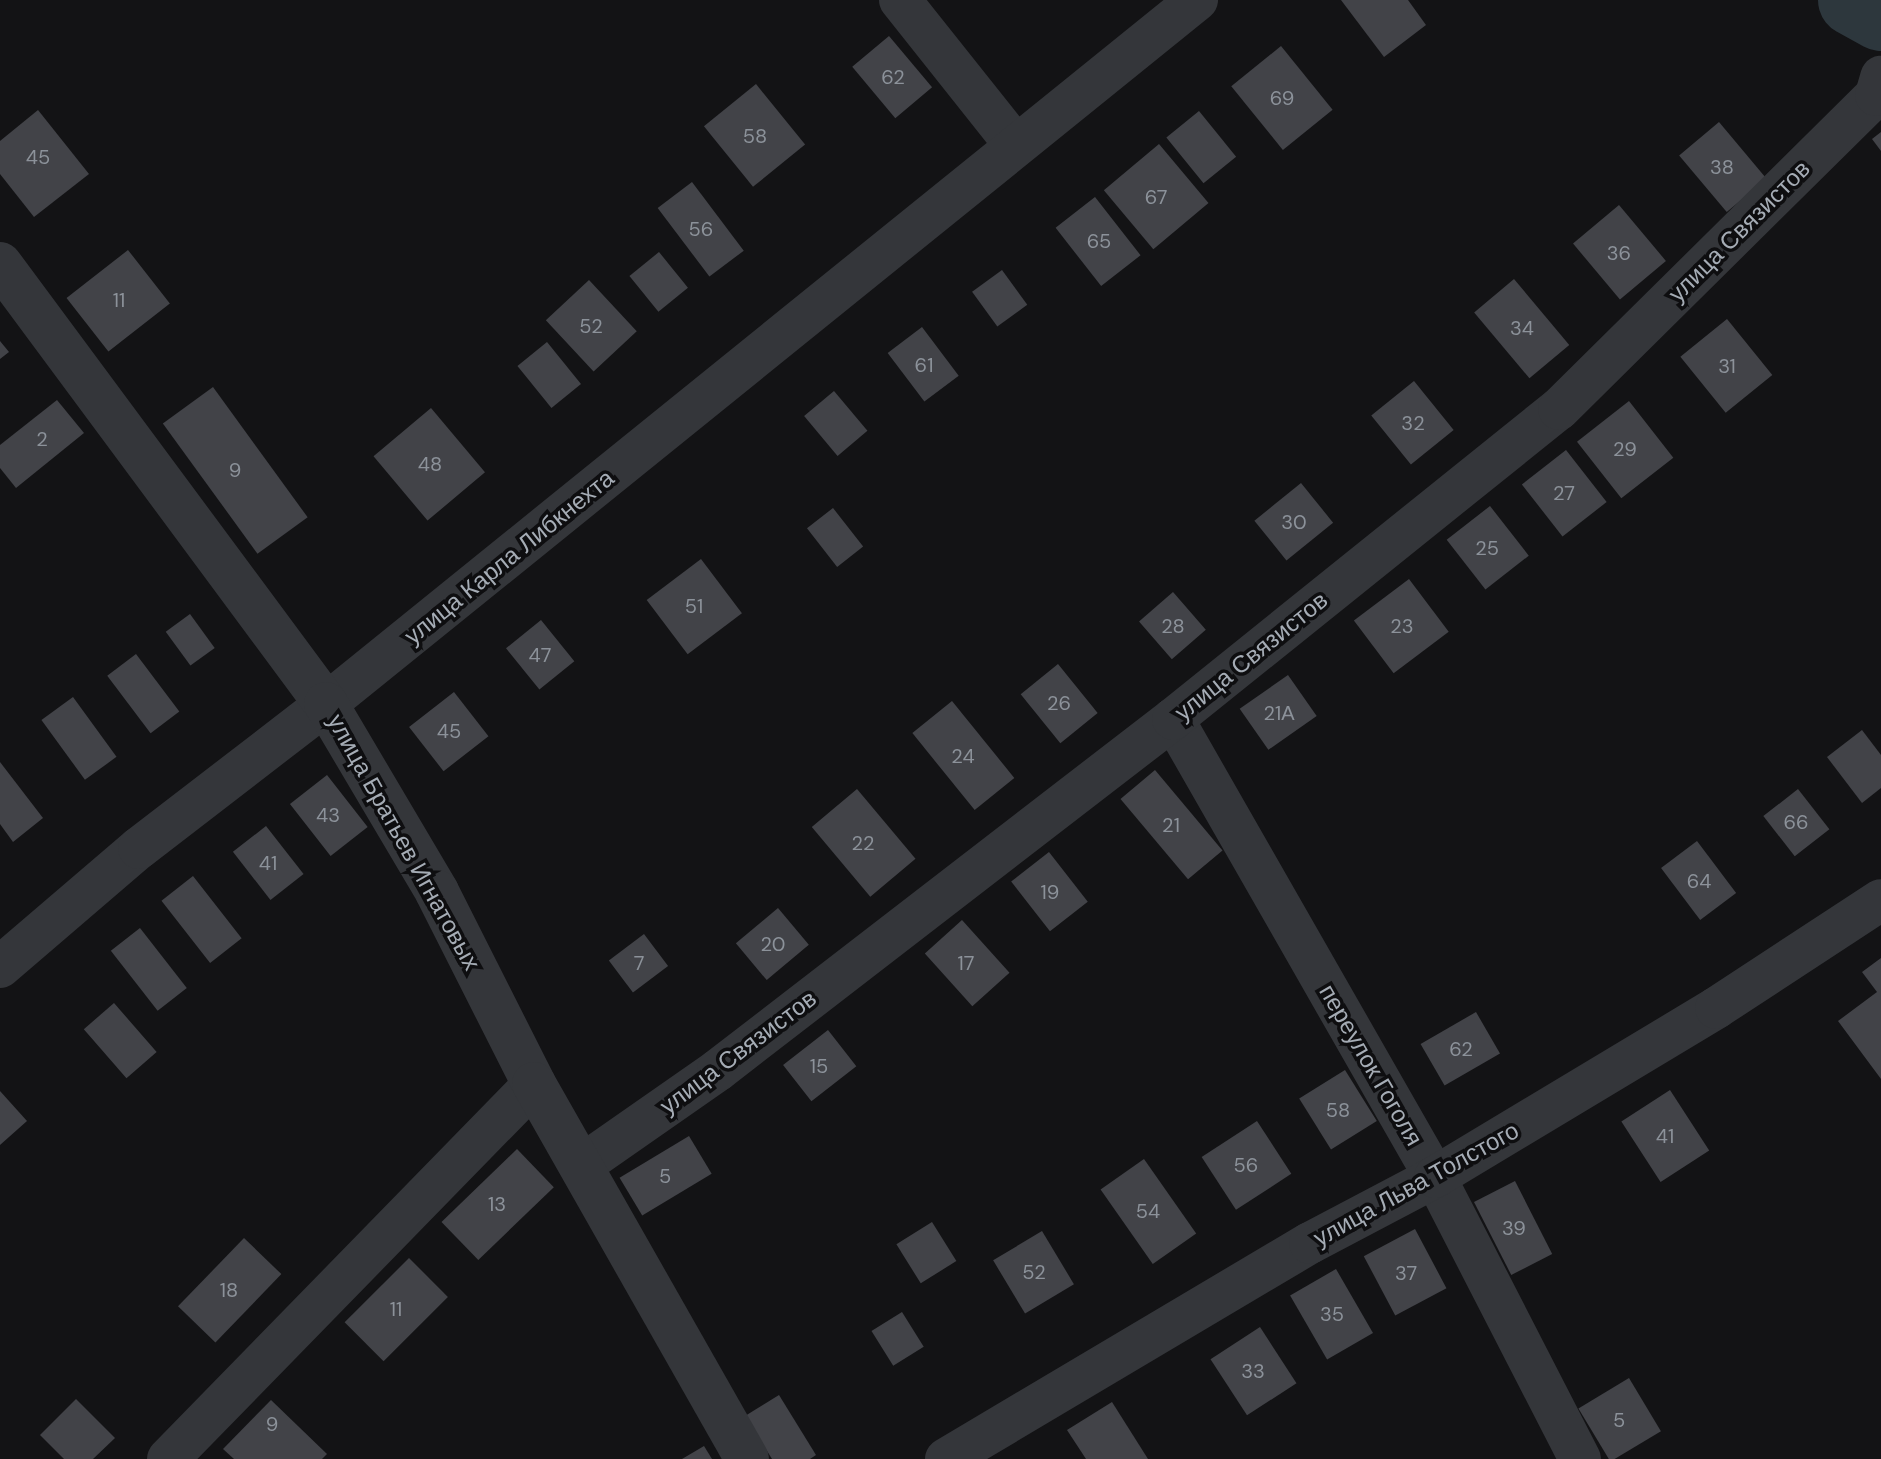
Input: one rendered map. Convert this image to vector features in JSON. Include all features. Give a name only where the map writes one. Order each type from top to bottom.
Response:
[{"type":"street","points":[[900,0],[1016,146]]},
{"type":"street","name":"улица Карла Либкнехта","points":[[0,967],[139,848],[326,704],[1197,0]]},
{"type":"street","name":"улица Связистов","points":[[582,1165],[718,1070],[1173,719],[1559,409],[1878,86]]},
{"type":"street","name":"улица Братьев Игнатовых","points":[[0,264],[326,704],[437,892],[534,1084],[747,1459]]},
{"type":"street","name":"переулок Гоголя","points":[[1173,719],[1435,1177],[1580,1459]]},
{"type":"street","name":"улица Льва Толстого","points":[[946,1459],[1310,1243],[1435,1177],[1716,1008],[1881,900]]},
{"type":"street","points":[[168,1459],[534,1084]]},
{"type":"building","points":[[1341,0],[1408,0],[1426,25],[1384,57]]},
{"type":"building","points":[[889,36],[932,87],[895,118],[852,67]]},
{"type":"building","points":[[1281,46],[1333,110],[1283,150],[1231,86]]},
{"type":"building","points":[[756,84],[805,145],[753,187],[704,126]]},
{"type":"building","points":[[38,110],[89,174],[34,217],[0,174],[0,141]]},
{"type":"building","points":[[1199,111],[1236,157],[1203,183],[1166,137]]},
{"type":"building","points":[[1719,122],[1767,179],[1727,212],[1679,155]]},
{"type":"building","points":[[1881,132],[1881,151],[1872,139]]},
{"type":"building","points":[[1159,144],[1208,203],[1153,249],[1104,190]]},
{"type":"building","points":[[692,182],[744,251],[709,277],[658,208]]},
{"type":"building","points":[[1095,197],[1141,255],[1101,286],[1056,228]]},
{"type":"building","points":[[1619,205],[1666,261],[1620,299],[1573,244]]},
{"type":"building","points":[[128,250],[170,304],[108,352],[67,298]]},
{"type":"building","points":[[659,252],[688,288],[658,312],[629,276]]},
{"type":"building","points":[[1002,270],[1027,305],[997,327],[972,292]]},
{"type":"building","points":[[1514,279],[1569,345],[1529,378],[1474,312]]},
{"type":"building","points":[[589,280],[637,331],[594,371],[546,320]]},
{"type":"building","points":[[1727,319],[1772,375],[1726,413],[1680,357]]},
{"type":"building","points":[[922,327],[959,376],[924,402],[888,353]]},
{"type":"building","points":[[0,341],[9,352],[0,359]]},
{"type":"building","points":[[547,342],[581,384],[551,408],[517,366]]},
{"type":"building","points":[[1414,381],[1454,430],[1411,465],[1371,416]]},
{"type":"building","points":[[213,387],[308,517],[257,554],[163,423]]},
{"type":"building","points":[[834,391],[867,431],[838,456],[804,416]]},
{"type":"building","points":[[57,400],[84,433],[16,488],[0,468],[0,445]]},
{"type":"building","points":[[1629,401],[1673,458],[1621,498],[1577,442]]},
{"type":"building","points":[[431,408],[485,472],[428,521],[374,456]]},
{"type":"building","points":[[1566,450],[1607,502],[1563,536],[1522,484]]},
{"type":"building","points":[[1301,483],[1333,523],[1286,560],[1254,521]]},
{"type":"building","points":[[1490,506],[1529,556],[1485,590],[1447,540]]},
{"type":"building","points":[[833,508],[863,547],[837,567],[807,528]]},
{"type":"building","points":[[701,559],[742,613],[688,654],[647,600]]},
{"type":"building","points":[[1409,579],[1449,632],[1394,673],[1354,621]]},
{"type":"building","points":[[1173,592],[1206,630],[1172,659],[1139,622]]},
{"type":"building","points":[[190,614],[215,648],[190,666],[166,632]]},
{"type":"building","points":[[541,620],[574,661],[539,690],[506,648]]},
{"type":"building","points":[[136,654],[179,712],[151,733],[107,676]]},
{"type":"building","points":[[1058,664],[1098,713],[1060,743],[1021,694]]},
{"type":"building","points":[[1288,675],[1317,716],[1268,750],[1240,709]]},
{"type":"building","points":[[454,692],[488,736],[444,771],[409,727]]},
{"type":"building","points":[[73,697],[116,757],[85,780],[41,720]]},
{"type":"building","points":[[952,701],[1014,778],[975,810],[912,733]]},
{"type":"building","points":[[1862,730],[1881,755],[1881,788],[1862,803],[1827,757]]},
{"type":"building","points":[[0,762],[43,818],[13,842],[0,824]]},
{"type":"building","points":[[1155,770],[1222,850],[1188,879],[1121,799]]},
{"type":"building","points":[[327,775],[368,827],[331,856],[290,804]]},
{"type":"building","points":[[857,789],[915,859],[870,897],[812,827]]},
{"type":"building","points":[[1798,789],[1829,829],[1795,856],[1763,816]]},
{"type":"building","points":[[266,826],[304,874],[270,900],[233,852]]},
{"type":"building","points":[[1697,841],[1736,893],[1700,920],[1661,868]]},
{"type":"building","points":[[1049,852],[1088,902],[1050,931],[1011,882]]},
{"type":"building","points":[[193,876],[242,938],[210,963],[161,901]]},
{"type":"building","points":[[778,908],[809,945],[767,980],[736,943]]},
{"type":"building","points":[[962,920],[1010,973],[972,1006],[925,953]]},
{"type":"building","points":[[140,928],[187,988],[158,1011],[111,951]]},
{"type":"building","points":[[644,934],[668,966],[633,992],[609,960]]},
{"type":"building","points":[[1881,958],[1881,1079],[1838,1021],[1877,992],[1862,972]]},
{"type":"building","points":[[114,1003],[157,1052],[126,1078],[84,1029]]},
{"type":"building","points":[[1476,1012],[1500,1054],[1445,1086],[1421,1044]]},
{"type":"building","points":[[828,1030],[856,1066],[811,1101],[783,1065]]},
{"type":"building","points":[[1345,1070],[1377,1121],[1331,1149],[1299,1099]]},
{"type":"building","points":[[1670,1090],[1709,1150],[1661,1182],[1621,1122]]},
{"type":"building","points":[[0,1091],[27,1121],[0,1145]]},
{"type":"building","points":[[1257,1121],[1291,1174],[1236,1210],[1202,1157]]},
{"type":"building","points":[[689,1136],[712,1174],[642,1215],[620,1178]]},
{"type":"building","points":[[517,1149],[554,1187],[478,1260],[441,1222]]},
{"type":"building","points":[[1144,1159],[1196,1234],[1153,1264],[1101,1189]]},
{"type":"building","points":[[1515,1181],[1552,1254],[1511,1275],[1474,1202]]},
{"type":"building","points":[[932,1222],[956,1261],[921,1283],[896,1244]]},
{"type":"building","points":[[1415,1229],[1446,1288],[1395,1315],[1364,1256]]},
{"type":"building","points":[[1042,1231],[1074,1284],[1025,1314],[993,1260]]},
{"type":"building","points":[[244,1238],[281,1274],[215,1342],[178,1306]]},
{"type":"building","points":[[409,1258],[448,1297],[384,1361],[345,1322]]},
{"type":"building","points":[[1336,1269],[1373,1333],[1327,1360],[1290,1296]]},
{"type":"building","points":[[902,1312],[924,1347],[893,1366],[871,1331]]},
{"type":"building","points":[[1260,1327],[1296,1383],[1247,1415],[1211,1359]]},
{"type":"building","points":[[1629,1378],[1661,1431],[1615,1459],[1609,1459],[1578,1408]]},
{"type":"building","points":[[779,1395],[816,1455],[810,1459],[772,1459],[745,1416]]},
{"type":"building","points":[[76,1399],[115,1438],[93,1459],[64,1459],[40,1435]]},
{"type":"building","points":[[271,1400],[327,1454],[322,1459],[234,1459],[223,1449]]},
{"type":"building","points":[[1112,1402],[1148,1459],[1086,1459],[1067,1430]]},
{"type":"building","points":[[704,1446],[712,1459],[682,1459]]},
{"type":"waterway","points":[[1854,0],[1881,15]]}]
